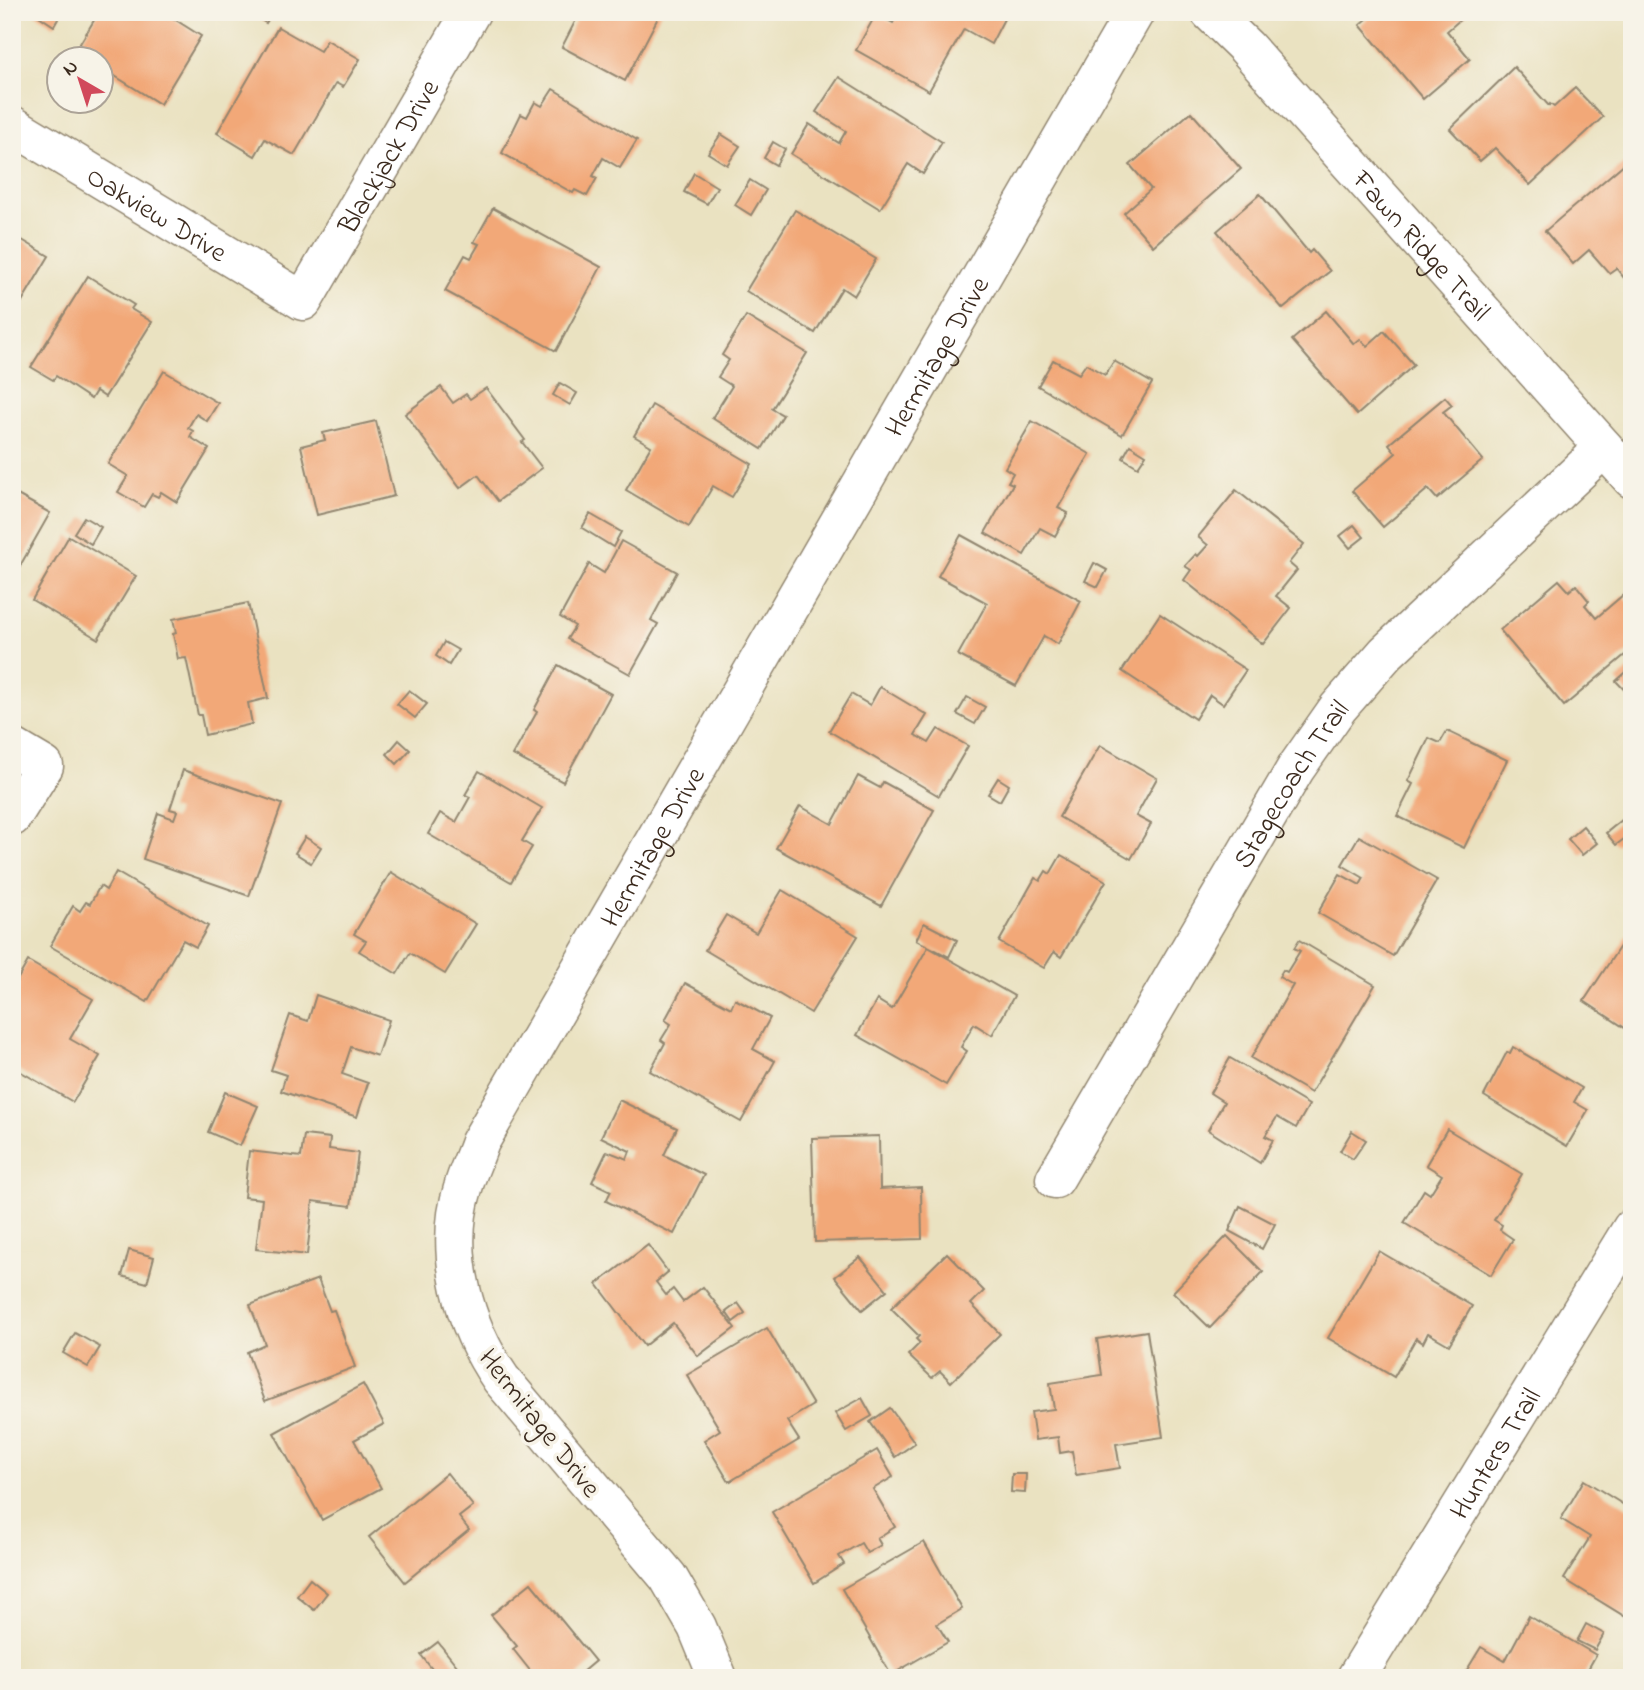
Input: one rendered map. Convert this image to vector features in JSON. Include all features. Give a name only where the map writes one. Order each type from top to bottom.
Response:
[{"type":"street","name":"Blackjack Drive","points":[[303,301],[471,12]]},
{"type":"street","name":"Hermitage Drive","points":[[718,1678],[698,1627],[668,1577],[486,1358],[475,1336],[459,1287],[456,1226],[462,1189],[480,1142],[1135,12]]},
{"type":"street","name":"Fawn Ridge Trail","points":[[1210,12],[1246,47],[1632,479]]},
{"type":"street","name":"Oakview Drive","points":[[12,125],[303,301]]},
{"type":"street","name":"Stagecoach Trail","points":[[1055,1179],[1296,768],[1338,708],[1385,653],[1604,448]]},
{"type":"street","points":[[12,747],[44,765],[12,817]]},
{"type":"street","name":"Hunters Trail","points":[[1356,1678],[1632,1228]]},
{"type":"building","points":[[33,12],[62,12],[54,26]]},
{"type":"building","points":[[99,12],[163,12],[201,36],[160,104],[116,77],[116,46],[79,46]]},
{"type":"building","points":[[248,12],[285,12],[281,18],[272,13],[266,23]]},
{"type":"building","points":[[580,12],[661,12],[625,81],[562,47]]},
{"type":"building","points":[[896,12],[1001,12],[1006,15],[991,44],[964,29],[929,91],[856,50],[876,14],[893,23]]},
{"type":"building","points":[[1375,12],[1469,12],[1447,31],[1470,59],[1423,99],[1360,25]]},
{"type":"building","points":[[278,27],[320,51],[327,40],[360,59],[343,87],[336,83],[294,155],[265,139],[255,156],[217,133]]},
{"type":"building","points":[[1514,67],[1549,106],[1550,104],[1554,107],[1575,88],[1603,117],[1530,185],[1495,148],[1480,161],[1450,129]]},
{"type":"building","points":[[839,77],[942,142],[923,174],[908,164],[880,209],[791,154],[809,124],[839,143],[846,131],[816,112]]},
{"type":"building","points":[[553,89],[637,140],[620,168],[603,158],[593,176],[597,178],[587,196],[575,190],[573,193],[502,153],[521,114],[527,117],[535,102],[542,106]]},
{"type":"building","points":[[1191,112],[1241,169],[1153,246],[1124,213],[1151,189],[1130,165]]},
{"type":"building","points":[[721,134],[740,146],[727,165],[708,153]]},
{"type":"building","points":[[773,142],[785,149],[776,165],[764,158]]},
{"type":"building","points":[[1625,163],[1632,172],[1632,273],[1625,279],[1616,268],[1609,273],[1589,250],[1573,264],[1545,231]]},
{"type":"building","points":[[694,173],[717,187],[707,204],[684,192]]},
{"type":"building","points":[[750,180],[766,190],[751,215],[735,205]]},
{"type":"building","points":[[1260,194],[1309,253],[1312,250],[1330,271],[1283,309],[1217,231]]},
{"type":"building","points":[[493,208],[601,267],[556,351],[445,291],[465,255],[471,258],[479,244],[474,242]]},
{"type":"building","points":[[795,210],[876,259],[854,296],[842,288],[815,333],[746,291]]},
{"type":"building","points":[[12,234],[49,256],[12,318]]},
{"type":"building","points":[[88,276],[134,305],[131,309],[152,322],[105,397],[96,391],[91,399],[56,376],[53,380],[31,367]]},
{"type":"building","points":[[1326,311],[1354,344],[1360,339],[1367,346],[1384,331],[1414,365],[1357,415],[1292,340]]},
{"type":"building","points":[[746,316],[807,353],[772,409],[783,415],[762,449],[712,418],[732,386],[718,377],[729,360],[722,355]]},
{"type":"building","points":[[1053,360],[1079,374],[1086,364],[1105,375],[1114,361],[1152,383],[1122,435],[1038,386]]},
{"type":"building","points":[[164,371],[218,403],[207,421],[196,414],[188,428],[193,431],[190,437],[209,449],[177,502],[161,492],[158,497],[152,494],[144,507],[118,492],[128,476],[108,464]]},
{"type":"building","points":[[560,383],[577,393],[570,405],[553,395]]},
{"type":"building","points":[[441,387],[453,403],[466,394],[470,399],[486,388],[525,440],[522,442],[542,468],[498,501],[478,475],[460,488],[405,414]]},
{"type":"building","points":[[1445,397],[1452,405],[1443,412],[1483,460],[1437,499],[1428,489],[1383,527],[1352,491],[1396,453],[1389,444]]},
{"type":"building","points":[[652,405],[752,464],[732,497],[713,486],[689,527],[626,490],[651,446],[634,436]]},
{"type":"building","points":[[376,421],[394,496],[317,515],[301,446],[325,440],[323,433]]},
{"type":"building","points":[[1032,421],[1090,454],[1058,508],[1068,513],[1055,536],[1040,528],[1024,555],[985,533],[1013,484],[1008,482],[1013,473],[1005,468]]},
{"type":"building","points":[[1130,445],[1146,455],[1138,467],[1123,458]]},
{"type":"building","points":[[1236,490],[1304,544],[1289,563],[1297,570],[1276,596],[1291,608],[1263,644],[1184,580],[1191,570],[1185,566],[1208,545],[1198,537]]},
{"type":"building","points":[[12,492],[50,513],[12,580]]},
{"type":"building","points":[[590,514],[621,532],[613,547],[582,528]]},
{"type":"building","points":[[84,517],[101,527],[91,544],[74,533]]},
{"type":"building","points":[[1354,525],[1364,537],[1350,548],[1340,536]]},
{"type":"building","points":[[961,535],[1081,601],[1058,644],[1044,636],[1016,686],[958,655],[987,603],[938,576]]},
{"type":"building","points":[[69,536],[136,576],[98,639],[32,600]]},
{"type":"building","points":[[621,541],[677,572],[651,620],[658,624],[630,674],[567,639],[575,626],[560,617],[589,564],[604,573]]},
{"type":"building","points":[[1094,563],[1107,570],[1098,587],[1085,581]]},
{"type":"building","points":[[1559,580],[1569,591],[1576,585],[1589,601],[1585,605],[1596,618],[1623,595],[1632,605],[1632,649],[1564,706],[1500,630]]},
{"type":"building","points":[[248,603],[268,698],[248,703],[252,724],[205,735],[186,658],[178,659],[173,619]]},
{"type":"building","points":[[1160,614],[1246,670],[1223,704],[1210,695],[1195,719],[1122,671]]},
{"type":"building","points":[[444,642],[458,650],[449,665],[436,656]]},
{"type":"building","points":[[558,665],[611,694],[563,782],[513,755],[537,712],[534,710]]},
{"type":"building","points":[[1632,667],[1632,698],[1616,681]]},
{"type":"building","points":[[880,687],[927,715],[915,735],[929,743],[938,729],[968,746],[939,796],[829,731],[851,694],[870,705]]},
{"type":"building","points":[[409,690],[427,704],[415,718],[397,704]]},
{"type":"building","points":[[967,697],[985,707],[975,724],[957,714]]},
{"type":"building","points":[[1447,731],[1507,760],[1464,848],[1397,816],[1413,784],[1408,781],[1429,738],[1440,743]]},
{"type":"building","points":[[399,740],[410,750],[397,764],[387,754]]},
{"type":"building","points":[[1100,745],[1157,778],[1136,816],[1151,824],[1131,859],[1059,817]]},
{"type":"building","points":[[183,770],[282,804],[249,896],[143,859],[158,813],[174,819],[177,811],[170,809]]},
{"type":"building","points":[[479,771],[542,808],[522,841],[532,847],[511,882],[428,834],[440,813],[456,822],[470,797],[465,795]]},
{"type":"building","points":[[858,776],[880,788],[883,782],[934,810],[881,906],[776,848],[800,806],[832,824]]},
{"type":"building","points":[[998,778],[1009,785],[1000,801],[988,794]]},
{"type":"building","points":[[1622,820],[1632,833],[1616,845],[1606,833]]},
{"type":"building","points":[[1583,826],[1597,843],[1582,855],[1568,839]]},
{"type":"building","points":[[1359,836],[1437,880],[1393,956],[1318,913],[1340,874],[1360,885],[1364,878],[1342,865]]},
{"type":"building","points":[[305,837],[321,847],[311,863],[295,853]]},
{"type":"building","points":[[1061,855],[1106,881],[1061,957],[1054,952],[1044,968],[999,942],[1035,878],[1040,881],[1046,871],[1050,874]]},
{"type":"building","points":[[116,872],[208,926],[196,947],[183,940],[147,1002],[50,946],[73,906],[80,911],[86,902],[90,904],[100,886],[106,890]]},
{"type":"building","points":[[391,872],[476,924],[445,974],[410,953],[397,974],[359,951],[366,941],[354,934]]},
{"type":"building","points":[[782,890],[858,936],[811,1013],[705,950],[726,915],[756,933]]},
{"type":"building","points":[[924,923],[957,940],[949,957],[916,940]]},
{"type":"building","points":[[1632,928],[1632,1024],[1628,1030],[1584,1001]]},
{"type":"building","points":[[1299,940],[1375,985],[1311,1093],[1251,1058],[1293,985],[1279,977],[1283,970],[1287,972],[1300,951],[1294,948]]},
{"type":"building","points":[[928,947],[1014,996],[992,1035],[974,1024],[961,1047],[967,1051],[946,1085],[857,1035],[877,1000],[892,1009]]},
{"type":"building","points":[[28,961],[93,999],[70,1039],[100,1056],[73,1102],[16,1069],[12,1075],[12,989]]},
{"type":"building","points":[[685,983],[731,1008],[735,999],[770,1018],[753,1049],[775,1061],[741,1122],[650,1071],[665,1043],[661,1040],[671,1024],[665,1020]]},
{"type":"building","points":[[316,995],[389,1020],[377,1056],[351,1047],[342,1074],[368,1083],[357,1117],[281,1091],[286,1075],[271,1070],[290,1015],[308,1021]]},
{"type":"building","points":[[1513,1047],[1582,1088],[1574,1102],[1588,1110],[1567,1146],[1484,1096],[1507,1052],[1510,1053]]},
{"type":"building","points":[[1230,1058],[1309,1105],[1296,1128],[1277,1117],[1265,1136],[1273,1140],[1260,1163],[1208,1130],[1224,1102],[1210,1093]]},
{"type":"building","points":[[225,1092],[258,1106],[240,1146],[208,1132]]},
{"type":"building","points":[[619,1100],[677,1128],[664,1155],[704,1175],[674,1234],[606,1201],[611,1191],[592,1182],[607,1151],[627,1159],[630,1151],[601,1137]]},
{"type":"building","points":[[1447,1129],[1522,1174],[1494,1220],[1502,1225],[1500,1230],[1513,1239],[1491,1275],[1404,1223],[1424,1190],[1430,1194],[1442,1175],[1426,1165]]},
{"type":"building","points":[[1352,1131],[1366,1140],[1353,1159],[1340,1151]]},
{"type":"building","points":[[304,1135],[330,1138],[329,1149],[358,1153],[351,1206],[313,1201],[307,1255],[256,1249],[262,1199],[244,1197],[249,1151],[301,1157]]},
{"type":"building","points":[[879,1136],[880,1189],[921,1187],[922,1239],[815,1242],[812,1138]]},
{"type":"building","points":[[1240,1206],[1275,1224],[1262,1249],[1229,1231]]},
{"type":"building","points":[[1227,1236],[1263,1272],[1210,1328],[1173,1292]]},
{"type":"building","points":[[648,1245],[668,1272],[656,1282],[666,1295],[673,1289],[683,1302],[703,1287],[735,1328],[698,1356],[673,1323],[644,1346],[597,1284]]},
{"type":"building","points":[[129,1250],[154,1257],[147,1283],[122,1276]]},
{"type":"building","points":[[1379,1251],[1472,1306],[1449,1345],[1428,1333],[1423,1343],[1416,1338],[1394,1377],[1328,1338]]},
{"type":"building","points":[[947,1253],[984,1291],[971,1304],[1000,1334],[951,1382],[940,1371],[932,1378],[908,1355],[920,1343],[916,1339],[919,1336],[891,1308]]},
{"type":"building","points":[[860,1257],[887,1290],[862,1310],[835,1277]]},
{"type":"building","points":[[318,1279],[330,1311],[334,1310],[355,1367],[265,1401],[247,1352],[265,1344],[250,1305]]},
{"type":"building","points":[[738,1303],[745,1313],[733,1322],[726,1312]]},
{"type":"building","points":[[767,1328],[813,1405],[787,1421],[799,1440],[729,1482],[704,1440],[720,1430],[687,1375]]},
{"type":"building","points":[[1147,1331],[1163,1437],[1116,1444],[1120,1468],[1076,1475],[1072,1451],[1060,1453],[1058,1437],[1035,1440],[1031,1412],[1054,1409],[1050,1383],[1102,1375],[1097,1339]]},
{"type":"building","points":[[75,1333],[100,1347],[88,1367],[63,1353]]},
{"type":"building","points":[[363,1384],[384,1424],[354,1440],[381,1488],[322,1520],[274,1433]]},
{"type":"building","points":[[862,1398],[872,1416],[846,1431],[835,1413]]},
{"type":"building","points":[[890,1408],[915,1443],[895,1457],[870,1422]]},
{"type":"building","points":[[877,1450],[893,1477],[873,1489],[895,1527],[877,1538],[881,1545],[867,1553],[861,1543],[839,1556],[844,1564],[814,1583],[772,1512]]},
{"type":"building","points":[[447,1473],[473,1506],[459,1517],[469,1530],[405,1582],[369,1537]]},
{"type":"building","points":[[1012,1474],[1026,1474],[1025,1493],[1011,1492]]},
{"type":"building","points":[[1584,1480],[1632,1510],[1632,1614],[1629,1619],[1564,1579],[1590,1537],[1561,1519]]},
{"type":"building","points":[[924,1542],[962,1609],[937,1624],[948,1642],[891,1675],[842,1589]]},
{"type":"building","points":[[310,1579],[327,1593],[314,1610],[297,1596]]},
{"type":"building","points":[[531,1583],[595,1661],[575,1678],[536,1678],[513,1649],[517,1646],[491,1615]]},
{"type":"building","points":[[1529,1616],[1596,1655],[1583,1678],[1462,1678],[1481,1647],[1505,1661]]},
{"type":"building","points":[[1586,1624],[1604,1634],[1595,1650],[1577,1641]]},
{"type":"building","points":[[438,1642],[457,1666],[442,1678],[439,1678],[421,1655]]}]
